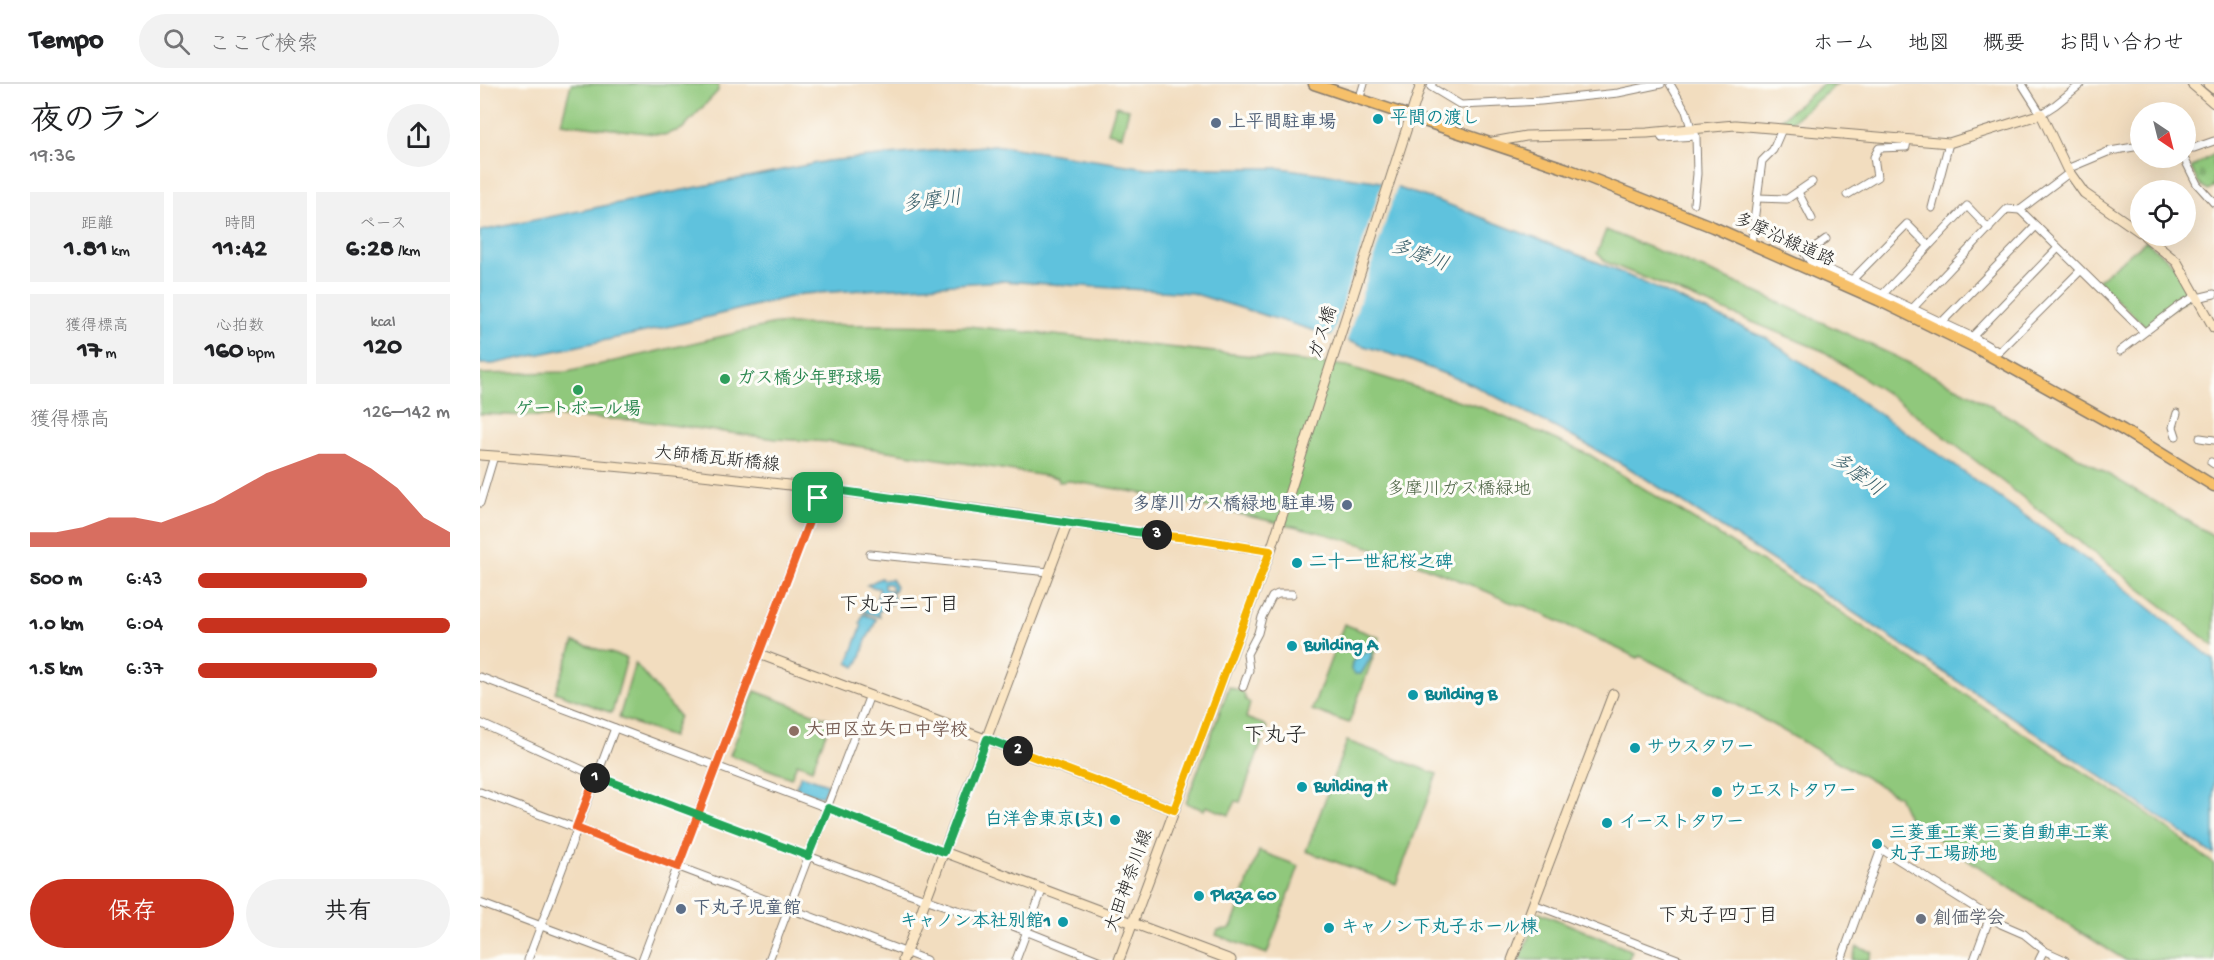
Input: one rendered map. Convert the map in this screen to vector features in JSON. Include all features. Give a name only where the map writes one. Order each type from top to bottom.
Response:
[{"type":"main road","name":"多摩沿線道路","points":[[1314,84],[1493,142],[1570,170],[1808,265],[1880,297],[2123,430],[2214,486]]},
{"type":"street","points":[[1359,100],[1364,84]]},
{"type":"street","name":"ガス橋","points":[[1271,547],[1422,84]]},
{"type":"street","points":[[1432,84],[1431,87],[1461,105],[1541,101],[1618,93],[1661,84]]},
{"type":"street","points":[[1670,84],[1686,111],[1691,128]]},
{"type":"street","points":[[2022,84],[2041,114],[2068,171],[2084,193],[2130,225]]},
{"type":"street","points":[[1493,142],[1527,136],[1660,132],[1735,125],[1949,143],[2041,114],[2081,84]]},
{"type":"street","points":[[2192,84],[2214,103]]},
{"type":"street","points":[[2208,84],[2214,89]]},
{"type":"street","points":[[1751,244],[1762,161],[1773,150],[1782,129]]},
{"type":"street","points":[[1660,132],[1662,138],[1696,136],[1697,176],[1694,203]]},
{"type":"street","points":[[1847,195],[1877,177],[1874,157],[1879,148],[1906,147],[1907,141]]},
{"type":"street","points":[[2196,147],[2214,141]]},
{"type":"street","points":[[1932,207],[1949,143]]},
{"type":"street","points":[[2020,210],[2068,171],[2110,151],[2130,148]]},
{"type":"street","points":[[2189,168],[2197,184],[2214,203]]},
{"type":"street","points":[[1757,198],[1787,200],[1812,182]]},
{"type":"street","points":[[1798,192],[1812,219]]},
{"type":"street","points":[[1880,297],[1967,206],[1989,229]]},
{"type":"street","points":[[1912,309],[2007,209],[2020,210],[2144,332]]},
{"type":"street","points":[[1852,280],[1907,224],[1928,245]]},
{"type":"street","points":[[1942,322],[2036,226]]},
{"type":"street","points":[[1805,254],[1826,239]]},
{"type":"street","points":[[1798,244],[1805,254],[1808,265],[1852,280],[1880,297],[1942,322],[1999,352],[2080,271]]},
{"type":"street","points":[[2157,246],[2177,262],[2214,328]]},
{"type":"street","points":[[1972,337],[2058,248]]},
{"type":"street","points":[[2120,351],[2179,306],[2197,297],[2214,294]]},
{"type":"street","points":[[2176,436],[2173,427],[2177,413]]},
{"type":"street","points":[[2200,438],[2214,440]]},
{"type":"street","name":"大師橋瓦斯橋線","points":[[480,455],[821,488],[1138,533],[1271,547]]},
{"type":"street","points":[[480,503],[494,456]]},
{"type":"street","points":[[642,960],[821,488]]},
{"type":"street","points":[[904,956],[1068,522]]},
{"type":"street","name":"大田神奈川線","points":[[1119,960],[1271,547]]},
{"type":"street","points":[[870,554],[1049,572]]},
{"type":"street","points":[[1243,687],[1249,670],[1247,654],[1272,597],[1278,594],[1292,594]]},
{"type":"street","points":[[759,654],[1174,810]]},
{"type":"street","points":[[480,677],[1232,960]]},
{"type":"street","points":[[1512,960],[1613,694]]},
{"type":"street","points":[[769,960],[870,695]]},
{"type":"street","points":[[480,723],[596,776],[926,899],[1008,924],[1098,960]]},
{"type":"street","points":[[528,960],[615,728]]},
{"type":"street","points":[[480,792],[789,909],[904,956],[926,960]]},
{"type":"street","points":[[1841,960],[1881,849],[2024,934],[2044,950],[2065,960]]},
{"type":"street","points":[[1016,960],[1043,888]]},
{"type":"street","points":[[480,903],[632,960]]},
{"type":"street","points":[[1533,904],[1680,960]]},
{"type":"street","points":[[1974,960],[1991,916]]},
{"type":"street","points":[[2039,960],[2044,950]]},
{"type":"green space","points":[[571,84],[718,84],[718,91],[682,129],[664,135],[561,123]]},
{"type":"green space","points":[[1823,84],[1837,84],[1786,126],[1775,124]]},
{"type":"green space","points":[[1116,106],[1129,109],[1122,136],[1108,132]]},
{"type":"green space","points":[[2214,154],[2214,187],[2208,191],[2198,182],[2191,168],[2196,168],[2196,165]]},
{"type":"green space","points":[[1606,230],[1728,279],[1897,357],[1970,394],[2214,536],[2214,646],[1905,406],[1823,351],[1606,262],[1597,253]]},
{"type":"green space","points":[[2140,246],[2152,246],[2176,267],[2192,295],[2146,327],[2097,281]]},
{"type":"green space","name":"多摩川ガス橋緑地","points":[[775,324],[968,326],[1347,366],[1486,409],[1590,455],[1818,597],[2146,812],[2214,864],[2214,960],[2125,960],[2024,897],[1908,818],[1898,796],[1743,708],[1640,656],[1638,658],[1525,606],[1509,602],[1445,575],[1358,543],[1262,519],[1190,504],[1166,502],[1164,497],[1070,481],[1059,482],[1058,478],[831,442],[776,439],[634,420],[480,414],[480,374],[567,372]]},
{"type":"green space","points":[[1344,624],[1380,638],[1349,723],[1312,710]]},
{"type":"green space","points":[[574,642],[627,658],[612,713],[555,692]]},
{"type":"green space","points":[[635,663],[679,716],[672,737],[619,718]]},
{"type":"green space","points":[[1229,687],[1243,692],[1250,703],[1246,718],[1265,725],[1267,728],[1240,802],[1236,801],[1229,815],[1206,806],[1204,810],[1186,803]]},
{"type":"green space","points":[[755,691],[831,720],[812,769],[797,763],[791,778],[730,755]]},
{"type":"green space","points":[[1347,741],[1437,774],[1396,884],[1306,851]]},
{"type":"green space","points":[[1259,851],[1299,866],[1267,954],[1216,935],[1218,930],[1229,929],[1232,926]]},
{"type":"green space","points":[[1539,912],[1632,951],[1628,960],[1519,960]]},
{"type":"green space","points":[[1857,947],[1872,952],[1869,960],[1852,960]]},
{"type":"water","name":"多摩川","points":[[994,145],[1147,168],[1280,168],[1376,181],[1442,202],[1602,264],[1766,338],[1937,453],[2111,577],[2214,660],[2214,855],[2090,769],[1629,468],[1471,384],[1403,358],[1192,293],[1002,281],[802,294],[659,329],[493,364],[480,364],[480,231],[827,161]]},
{"type":"water","points":[[881,578],[891,579],[896,587],[893,592],[890,584],[884,584],[884,589],[890,590],[895,601],[878,612],[880,617],[864,612],[867,604],[874,606],[880,589],[867,585]]},
{"type":"water","points":[[863,614],[876,619],[855,667],[848,663],[862,625],[860,623]]},
{"type":"water","points":[[1368,650],[1372,652],[1370,659],[1361,674],[1355,674],[1351,670],[1352,662]]},
{"type":"water","points":[[801,775],[827,784],[822,797],[796,787]]},
{"type":"pier","points":[[1383,180],[1398,184],[1346,344],[1331,339]]},
{"type":"place","name":"平間の渡し","points":[[1378,119]]},
{"type":"place","name":"上平間駐車場","points":[[1216,123]]},
{"type":"place","name":"ガス橋少年野球場","points":[[725,379]]},
{"type":"place","name":"ゲートボール場","points":[[578,390]]},
{"type":"place","name":"多摩川ガス橋緑地 駐車場","points":[[1347,505]]},
{"type":"place","name":"二十一世紀桜之碑","points":[[1297,563]]},
{"type":"place","name":"Building A","points":[[1292,646]]},
{"type":"place","name":"Building B","points":[[1413,695]]},
{"type":"place","name":"大田区立矢口中学校","points":[[794,731]]},
{"type":"place","name":"サウスタワー","points":[[1635,748]]},
{"type":"place","name":"Building H","points":[[1302,787]]},
{"type":"place","name":"ウエストタワー","points":[[1717,792]]},
{"type":"place","name":"白洋舎東京(支)","points":[[1115,820]]},
{"type":"place","name":"イーストタワー","points":[[1607,823]]},
{"type":"place","name":"三菱重工業 三菱自動車工業 丸子工場跡地","points":[[1877,844]]},
{"type":"place","name":"Plaza 60","points":[[1199,896]]},
{"type":"place","name":"下丸子児童館","points":[[681,909]]},
{"type":"place","name":"創価学会","points":[[1921,919]]},
{"type":"place","name":"キャノン本社別館1","points":[[1063,922]]},
{"type":"place","name":"キャノン下丸子ホール棟","points":[[1329,928]]},
{"type":"district","name":"下丸子二丁目","points":[[899,606]]},
{"type":"district","name":"下丸子","points":[[1275,737]]},
{"type":"district","name":"下丸子四丁目","points":[[1718,917]]},
{"type":"route","points":[[818,498],[699,814],[678,867],[576,828],[596,776],[699,814],[703,815],[808,856],[828,808],[944,852],[987,739],[1174,810],[1270,551],[821,488],[818,498]]}]
